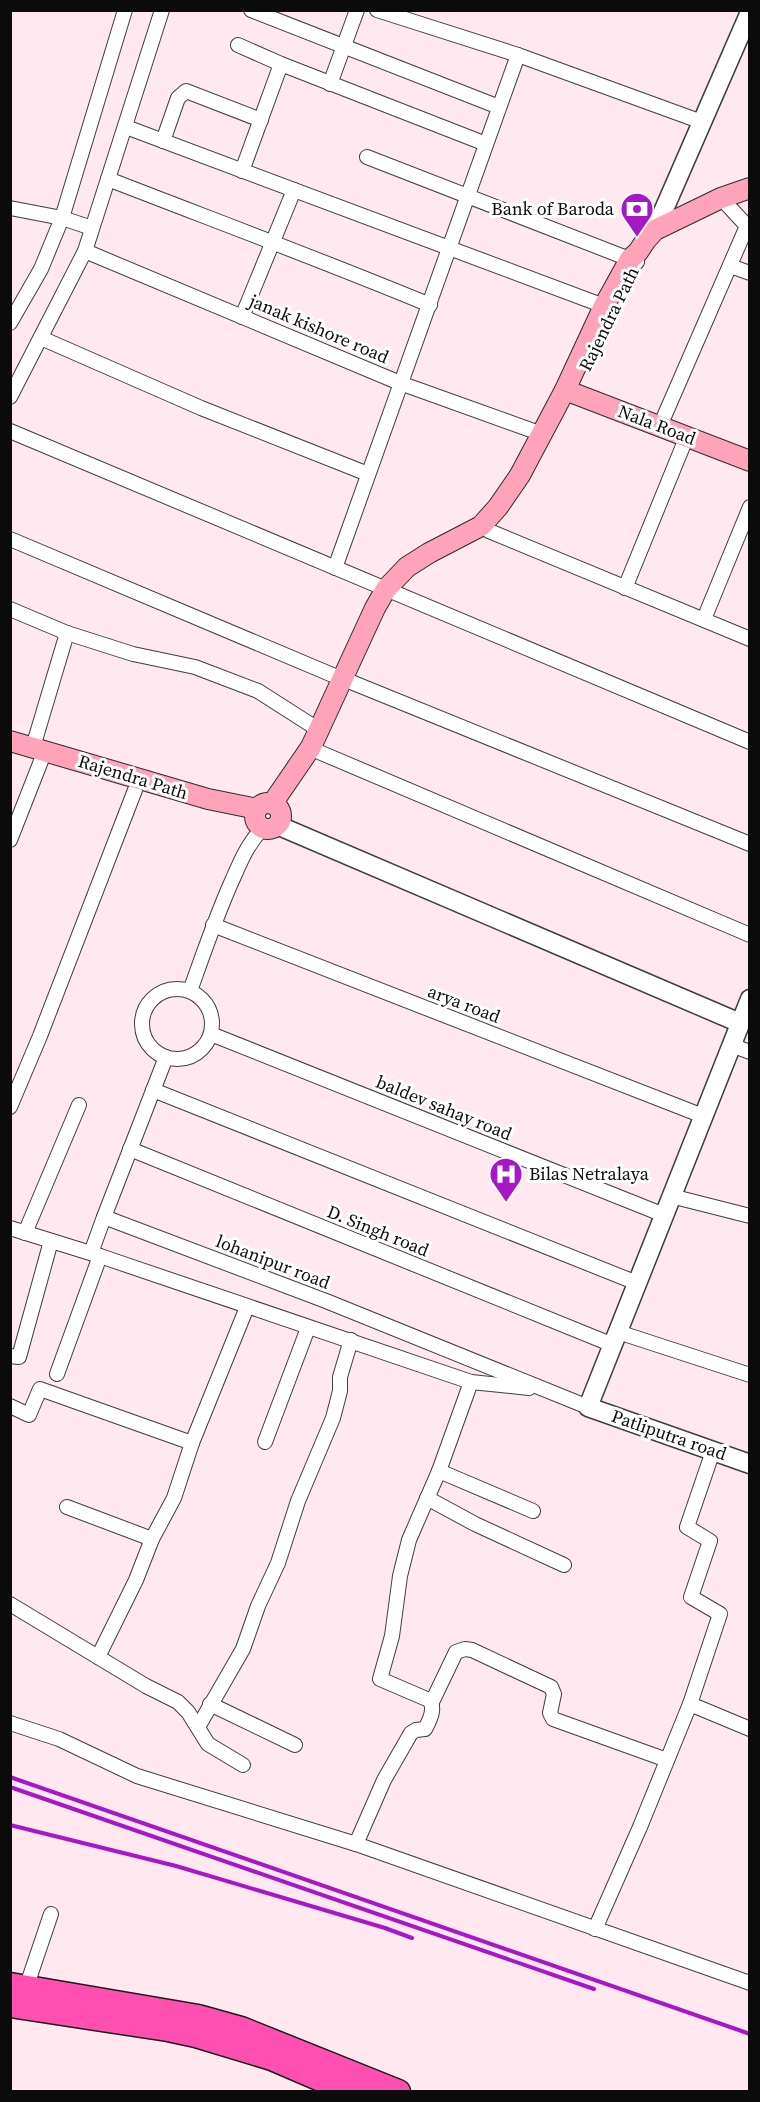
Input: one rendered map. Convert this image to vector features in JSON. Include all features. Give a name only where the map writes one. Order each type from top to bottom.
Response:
[{"type":"highway","points":[[16,1993],[196,2035],[272,2058],[319,2085],[351,2091]]},
{"type":"highway","points":[[16,1993],[198,2017],[241,2029],[398,2091]]},
{"type":"main road","points":[[635,258],[655,230],[721,198],[750,188]]},
{"type":"main road","name":"Rajendra Path","points":[[267,816],[311,747],[390,591],[407,567],[481,526],[524,478],[542,434],[569,391],[604,306],[635,258]]},
{"type":"main road","name":"Rajendra Path","points":[[390,591],[413,574],[495,526],[524,478],[635,258]]},
{"type":"main road","name":"Nala Road","points":[[569,391],[750,461]]},
{"type":"main road","name":"Rajendra Path","points":[[267,816],[319,752],[346,681]]},
{"type":"main road","name":"Rajendra Path","points":[[10,741],[37,754],[135,790],[205,810],[267,816]]},
{"type":"main road","name":"Rajendra Path","points":[[10,753],[37,754],[267,816]]},
{"type":"street","points":[[10,323],[41,269],[62,218],[125,10]]},
{"type":"street","points":[[10,397],[85,251],[162,10]]},
{"type":"street","points":[[251,10],[499,107]]},
{"type":"street","points":[[330,84],[357,10]]},
{"type":"street","points":[[382,11],[518,55],[702,122]]},
{"type":"street","points":[[655,230],[748,21]]},
{"type":"street","points":[[238,45],[330,84],[486,144]]},
{"type":"street","points":[[335,568],[518,55]]},
{"type":"street","points":[[242,171],[281,64]]},
{"type":"street","points":[[163,141],[178,98],[186,91],[261,120]]},
{"type":"street","points":[[126,127],[604,306]]},
{"type":"street","points":[[367,157],[635,258]]},
{"type":"street","points":[[108,179],[430,305]]},
{"type":"street","points":[[242,317],[294,190]]},
{"type":"street","points":[[660,426],[747,226],[721,198]]},
{"type":"street","points":[[10,208],[62,218],[92,228]]},
{"type":"street","name":"janak kishore road","points":[[85,251],[400,383],[542,434]]},
{"type":"street","points":[[730,266],[750,273]]},
{"type":"street","points":[[41,338],[201,408],[368,474]]},
{"type":"street","points":[[10,431],[750,742]]},
{"type":"street","points":[[625,588],[687,436]]},
{"type":"street","points":[[704,619],[750,507]]},
{"type":"street","points":[[489,531],[750,639]]},
{"type":"street","points":[[10,539],[346,681],[750,844]]},
{"type":"street","points":[[10,609],[67,633],[134,654],[195,667],[258,691],[320,730]]},
{"type":"street","points":[[10,840],[37,754],[67,633]]},
{"type":"street","points":[[319,752],[750,935]]},
{"type":"street","points":[[10,1107],[40,1036],[135,790]]},
{"type":"street","points":[[190,992],[213,925],[246,850],[267,816],[740,1023]]},
{"type":"street","name":"arya road","points":[[213,925],[703,1116]]},
{"type":"street","points":[[174,988],[190,992],[205,1002],[210,1012],[211,1034],[206,1044],[198,1052],[177,1059],[155,1052],[144,1037],[141,1019],[145,1008],[152,998],[162,991],[174,988]]},
{"type":"street","points":[[588,1407],[750,999]]},
{"type":"street","name":"baldev sahay road","points":[[211,1034],[664,1215]]},
{"type":"street","points":[[731,1045],[750,1052]]},
{"type":"street","points":[[57,1374],[96,1254],[104,1217],[166,1057]]},
{"type":"street","points":[[153,1090],[637,1283]]},
{"type":"street","points":[[25,1233],[79,1105]]},
{"type":"street","name":"D. Singh road","points":[[130,1149],[615,1338],[750,1375]]},
{"type":"street","points":[[671,1196],[750,1216]]},
{"type":"street","name":"lohanipur road","points":[[104,1217],[326,1301],[588,1407]]},
{"type":"street","points":[[10,1228],[96,1254],[471,1382],[507,1387],[540,1388]]},
{"type":"street","points":[[10,1356],[19,1357],[51,1241]]},
{"type":"street","points":[[98,1657],[136,1580],[152,1539],[174,1498],[192,1443],[247,1307]]},
{"type":"street","points":[[266,1442],[308,1328]]},
{"type":"street","points":[[198,1727],[243,1649],[258,1606],[278,1563],[296,1505],[333,1418],[340,1391],[340,1377],[351,1340]]},
{"type":"street","points":[[432,1702],[380,1679],[392,1636],[400,1576],[410,1540],[439,1471],[471,1382]]},
{"type":"street","points":[[10,1406],[29,1415],[40,1389],[192,1443]]},
{"type":"street","name":"Patliputra road","points":[[588,1407],[750,1464]]},
{"type":"street","points":[[595,1929],[690,1704],[720,1614],[691,1598],[710,1541],[687,1527],[713,1451]]},
{"type":"street","points":[[439,1471],[533,1511]]},
{"type":"street","points":[[428,1498],[476,1524],[564,1565]]},
{"type":"street","points":[[67,1507],[152,1539]]},
{"type":"street","points":[[10,1604],[146,1686],[178,1702],[208,1744],[243,1765]]},
{"type":"street","points":[[356,1845],[384,1780],[411,1733],[425,1729],[431,1715],[432,1702],[456,1652],[465,1649],[472,1650],[551,1687],[554,1694],[550,1713],[553,1719],[667,1760]]},
{"type":"street","points":[[210,1704],[295,1744]]},
{"type":"street","points":[[690,1704],[750,1729]]},
{"type":"street","points":[[10,1723],[59,1739],[137,1776],[356,1845],[750,1983]]},
{"type":"street","points":[[16,1993],[51,1914]]},
{"type":"railway","points":[[10,1777],[750,2034]]},
{"type":"railway","points":[[10,1787],[594,1989]]},
{"type":"railway","points":[[10,1825],[176,1866],[412,1938]]},
{"type":"place","name":"Bank of Baroda","points":[[637,238]]},
{"type":"place","name":"Bilas Netralaya","points":[[506,1203]]}]
